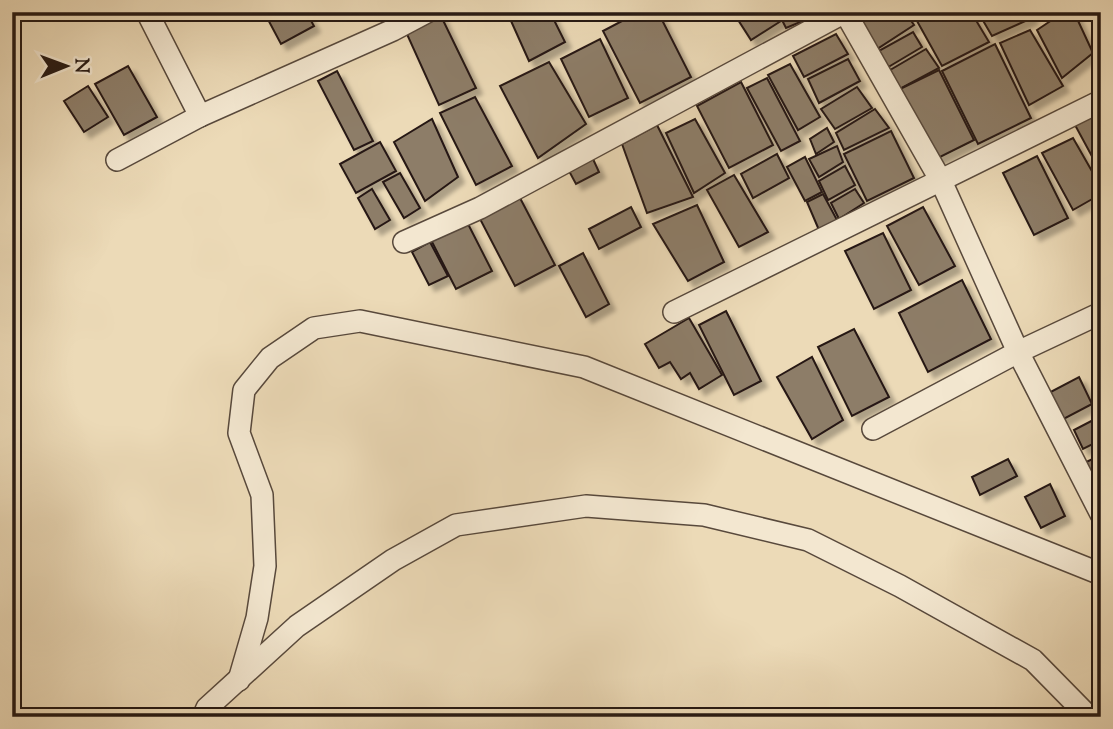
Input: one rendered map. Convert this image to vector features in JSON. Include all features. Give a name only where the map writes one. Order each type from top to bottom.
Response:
[{"type":"street","points":[[147,12],[200,116]]},
{"type":"street","points":[[117,160],[389,21],[427,12]]},
{"type":"street","points":[[404,242],[480,208],[845,12],[941,181],[1018,352],[1101,514]]},
{"type":"street","points":[[674,312],[1101,101]]},
{"type":"street","points":[[873,429],[1018,352],[1101,313]]},
{"type":"street","points":[[239,680],[257,618],[265,566],[262,495],[239,433],[244,390],[270,358],[314,328],[360,321],[584,367],[1101,574]]},
{"type":"street","points":[[203,717],[207,708],[297,626],[393,560],[456,525],[586,506],[704,515],[808,540],[900,586],[1032,660],[1089,717]]},
{"type":"building","points":[[264,12],[306,12],[314,26],[281,44]]},
{"type":"building","points":[[507,12],[550,12],[565,42],[529,61]]},
{"type":"building","points":[[639,12],[658,12],[691,77],[640,103],[603,31]]},
{"type":"building","points":[[733,12],[776,12],[781,21],[751,40]]},
{"type":"building","points":[[778,12],[822,12],[822,13],[786,28]]},
{"type":"building","points":[[868,12],[905,12],[914,25],[874,51],[854,18]]},
{"type":"building","points":[[912,12],[971,12],[989,42],[942,66]]},
{"type":"building","points":[[978,12],[1029,12],[1032,18],[992,36]]},
{"type":"building","points":[[1064,12],[1074,12],[1093,53],[1062,78],[1037,30]]},
{"type":"building","points":[[440,14],[476,88],[439,105],[406,32]]},
{"type":"building","points":[[1030,30],[1063,86],[1029,105],[1000,43]]},
{"type":"building","points":[[913,32],[922,47],[885,69],[875,53]]},
{"type":"building","points":[[836,34],[848,54],[804,77],[793,56]]},
{"type":"building","points":[[600,39],[628,98],[589,117],[561,59]]},
{"type":"building","points":[[995,44],[1031,118],[978,144],[942,71]]},
{"type":"building","points":[[926,49],[939,68],[896,91],[885,73]]},
{"type":"building","points":[[848,59],[860,81],[819,103],[808,79]]},
{"type":"building","points":[[549,62],[586,124],[538,158],[500,86]]},
{"type":"building","points":[[790,64],[820,117],[798,130],[768,75]]},
{"type":"building","points":[[128,66],[157,117],[124,135],[95,84]]},
{"type":"building","points":[[939,70],[974,140],[932,161],[898,90]]},
{"type":"building","points":[[337,71],[373,141],[354,150],[318,81]]},
{"type":"building","points":[[767,78],[800,141],[781,151],[747,88]]},
{"type":"building","points":[[741,82],[773,145],[729,168],[697,106]]},
{"type":"building","points":[[88,86],[108,117],[84,132],[64,101]]},
{"type":"building","points":[[857,87],[872,108],[835,129],[821,109]]},
{"type":"building","points":[[475,97],[512,166],[476,185],[440,113]]},
{"type":"building","points":[[875,109],[889,128],[844,150],[836,133]]},
{"type":"building","points":[[1101,111],[1101,173],[1075,125]]},
{"type":"building","points":[[432,119],[458,177],[425,201],[394,142]]},
{"type":"building","points":[[695,119],[725,173],[694,193],[666,133]]},
{"type":"building","points":[[657,125],[693,197],[647,213],[622,144]]},
{"type":"building","points":[[827,128],[834,142],[816,154],[810,139]]},
{"type":"building","points":[[891,131],[914,178],[867,201],[844,154]]},
{"type":"building","points":[[1073,138],[1101,187],[1101,194],[1073,210],[1042,153]]},
{"type":"building","points":[[380,142],[396,171],[356,193],[340,164]]},
{"type":"building","points":[[837,146],[843,162],[819,177],[809,159]]},
{"type":"building","points":[[777,154],[789,178],[753,198],[741,174]]},
{"type":"building","points":[[1037,156],[1068,218],[1034,235],[1003,173]]},
{"type":"building","points":[[805,157],[822,192],[805,201],[787,167]]},
{"type":"building","points":[[593,159],[599,172],[576,184],[569,171]]},
{"type":"building","points":[[845,166],[855,185],[828,200],[819,181]]},
{"type":"building","points":[[400,173],[420,208],[404,218],[383,182]]},
{"type":"building","points":[[734,175],[768,232],[739,247],[707,190]]},
{"type":"building","points":[[372,189],[390,220],[375,229],[358,198]]},
{"type":"building","points":[[855,189],[864,203],[839,219],[831,203]]},
{"type":"building","points":[[823,194],[837,220],[819,230],[807,202]]},
{"type":"building","points":[[519,196],[555,265],[515,286],[479,217]]},
{"type":"building","points":[[697,205],[724,262],[688,281],[653,224]]},
{"type":"building","points":[[631,207],[641,227],[599,249],[589,229]]},
{"type":"building","points":[[923,207],[955,266],[919,285],[887,226]]},
{"type":"building","points":[[466,220],[492,271],[456,289],[430,238]]},
{"type":"building","points":[[883,233],[911,290],[874,309],[845,251]]},
{"type":"building","points":[[430,242],[448,276],[429,285],[412,252]]},
{"type":"building","points":[[583,253],[609,304],[586,317],[559,266]]},
{"type":"building","points":[[962,280],[991,339],[928,372],[899,313]]},
{"type":"building","points":[[726,311],[761,381],[734,395],[699,325]]},
{"type":"building","points":[[689,318],[722,375],[699,389],[690,373],[681,379],[670,362],[659,368],[645,344]]},
{"type":"building","points":[[854,329],[889,397],[852,416],[818,347]]},
{"type":"building","points":[[812,357],[843,420],[812,439],[777,377]]},
{"type":"building","points":[[1079,377],[1092,404],[1056,423],[1043,396]]},
{"type":"building","points":[[1101,416],[1101,440],[1083,449],[1074,430]]},
{"type":"building","points":[[1101,455],[1101,491],[1082,464]]},
{"type":"building","points":[[1008,459],[1017,476],[980,495],[972,477]]},
{"type":"building","points":[[1050,484],[1065,516],[1041,528],[1025,497]]}]
